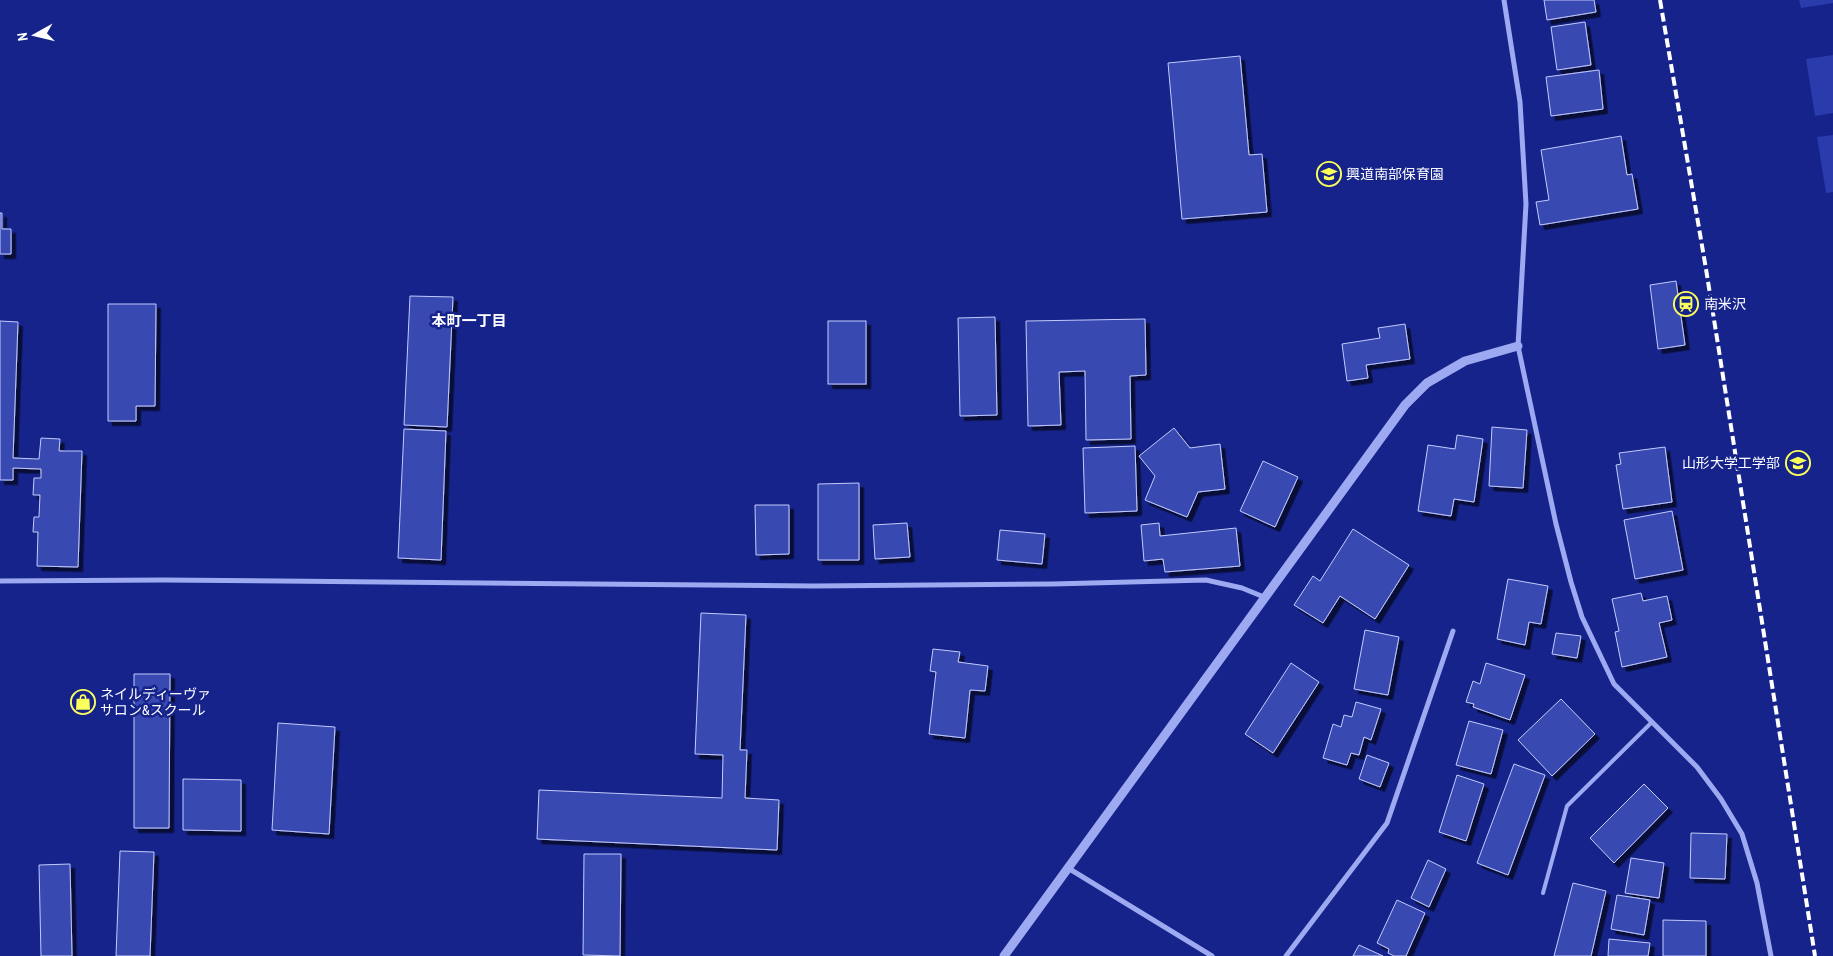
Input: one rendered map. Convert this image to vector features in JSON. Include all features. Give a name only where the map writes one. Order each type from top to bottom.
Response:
[{"type":"street","points":[[1504,0],[1520,102],[1526,204],[1518,346],[1556,524],[1582,617],[1614,684],[1697,767],[1721,799],[1742,834],[1757,883],[1770,956]]},
{"type":"street","points":[[1004,956],[1264,597],[1410,400],[1427,383],[1465,361],[1518,346]]},
{"type":"street","points":[[0,581],[163,580],[824,586],[1053,584],[1206,580],[1242,588],[1264,597]]},
{"type":"street","points":[[1286,956],[1387,823],[1453,631]]},
{"type":"street","points":[[1068,868],[1212,956]]},
{"type":"lane","points":[[1543,893],[1567,806],[1652,722]]},
{"type":"shaded area","points":[[1799,0],[1833,0],[1833,3],[1801,8]]},
{"type":"shaded area","points":[[1833,55],[1833,113],[1815,116],[1806,59]]},
{"type":"shaded area","points":[[1833,135],[1833,192],[1826,193],[1817,137]]},
{"type":"building","points":[[1544,0],[1594,0],[1596,12],[1547,20]]},
{"type":"building","points":[[1585,22],[1591,65],[1557,70],[1551,27]]},
{"type":"building","points":[[1240,56],[1249,155],[1262,154],[1267,212],[1182,219],[1168,63]]},
{"type":"building","points":[[1599,70],[1603,109],[1551,116],[1546,77]]},
{"type":"building","points":[[1621,136],[1627,175],[1632,174],[1638,209],[1540,225],[1536,202],[1549,200],[1541,150]]},
{"type":"building","points":[[0,213],[2,213],[2,229],[11,229],[11,254],[0,254]]},
{"type":"building","points":[[1676,281],[1685,345],[1658,349],[1650,285]]},
{"type":"building","points":[[410,296],[453,297],[447,427],[404,425]]},
{"type":"building","points":[[108,304],[156,304],[155,406],[136,406],[136,421],[108,421]]},
{"type":"building","points":[[995,317],[997,415],[960,416],[958,318]]},
{"type":"building","points":[[1145,319],[1146,375],[1130,376],[1131,439],[1086,440],[1085,371],[1059,372],[1061,425],[1028,426],[1026,321]]},
{"type":"building","points":[[0,321],[18,322],[13,458],[39,459],[41,438],[60,439],[59,451],[82,451],[78,567],[37,566],[38,532],[33,532],[34,517],[39,517],[40,495],[33,495],[34,478],[41,478],[41,469],[13,468],[13,480],[0,480]]},
{"type":"building","points":[[828,321],[866,321],[866,384],[828,384]]},
{"type":"building","points":[[1405,324],[1410,359],[1366,365],[1368,378],[1347,381],[1342,344],[1380,338],[1378,328]]},
{"type":"building","points":[[1492,427],[1527,430],[1523,488],[1489,486]]},
{"type":"building","points":[[1174,428],[1190,448],[1220,444],[1225,489],[1198,492],[1187,517],[1145,500],[1155,476],[1139,456]]},
{"type":"building","points":[[404,429],[446,431],[441,560],[398,558]]},
{"type":"building","points":[[1457,435],[1483,439],[1474,502],[1454,499],[1451,516],[1418,511],[1428,445],[1455,449]]},
{"type":"building","points":[[1135,446],[1137,511],[1085,513],[1083,448]]},
{"type":"building","points":[[1665,447],[1672,502],[1623,509],[1616,465],[1621,464],[1619,453]]},
{"type":"building","points":[[1263,461],[1298,477],[1275,527],[1240,511]]},
{"type":"building","points":[[859,483],[859,560],[818,560],[818,484]]},
{"type":"building","points":[[755,505],[789,505],[789,554],[756,555]]},
{"type":"building","points":[[1672,511],[1683,570],[1635,579],[1624,520]]},
{"type":"building","points":[[907,523],[910,557],[875,559],[873,525]]},
{"type":"building","points":[[1159,523],[1160,536],[1236,528],[1240,566],[1165,572],[1163,559],[1144,561],[1141,525]]},
{"type":"building","points":[[1353,529],[1409,565],[1375,619],[1340,596],[1323,623],[1294,605],[1313,576],[1320,581]]},
{"type":"building","points":[[1000,530],[1045,534],[1042,564],[997,560]]},
{"type":"building","points":[[1508,579],[1548,586],[1541,624],[1529,622],[1525,645],[1497,639]]},
{"type":"building","points":[[1641,593],[1643,601],[1667,596],[1672,620],[1659,623],[1667,657],[1622,667],[1615,632],[1619,631],[1612,599]]},
{"type":"building","points":[[701,613],[746,615],[740,750],[747,750],[745,798],[779,800],[777,850],[537,839],[539,790],[722,798],[723,755],[695,754]]},
{"type":"building","points":[[1365,630],[1399,637],[1388,695],[1354,689]]},
{"type":"building","points":[[1556,633],[1581,636],[1577,658],[1552,654]]},
{"type":"building","points":[[933,649],[960,652],[958,662],[988,666],[985,691],[970,690],[965,738],[929,734],[936,672],[930,671]]},
{"type":"building","points":[[1291,663],[1319,682],[1273,753],[1245,734]]},
{"type":"building","points":[[1486,663],[1525,675],[1510,720],[1473,707],[1474,704],[1466,702],[1473,681],[1480,684]]},
{"type":"building","points":[[134,674],[170,674],[169,828],[134,828]]},
{"type":"building","points":[[1561,699],[1595,734],[1552,776],[1518,740]]},
{"type":"building","points":[[1356,702],[1381,709],[1371,740],[1364,737],[1359,755],[1351,753],[1347,765],[1323,758],[1333,724],[1341,727],[1344,715],[1352,717]]},
{"type":"building","points":[[1469,721],[1503,730],[1491,774],[1456,765]]},
{"type":"building","points":[[278,723],[335,727],[329,834],[272,830]]},
{"type":"building","points":[[1367,755],[1389,763],[1380,787],[1359,779]]},
{"type":"building","points":[[1514,764],[1545,775],[1508,875],[1477,863]]},
{"type":"building","points":[[1457,775],[1484,784],[1466,841],[1439,832]]},
{"type":"building","points":[[183,779],[241,780],[241,831],[183,830]]},
{"type":"building","points":[[1644,784],[1668,808],[1614,863],[1590,838]]},
{"type":"building","points":[[1691,833],[1727,834],[1725,879],[1690,878]]},
{"type":"building","points":[[120,851],[154,852],[150,956],[116,956]]},
{"type":"building","points":[[584,854],[621,854],[620,956],[583,955]]},
{"type":"building","points":[[1631,858],[1664,863],[1659,898],[1625,893]]},
{"type":"building","points":[[1428,860],[1446,869],[1429,907],[1411,898]]},
{"type":"building","points":[[70,864],[72,956],[41,956],[39,865]]},
{"type":"building","points":[[1573,883],[1606,891],[1591,956],[1554,956]]},
{"type":"building","points":[[1617,895],[1650,900],[1644,935],[1611,929]]},
{"type":"building","points":[[1397,900],[1425,913],[1406,956],[1394,956],[1388,953],[1389,949],[1377,943]]},
{"type":"building","points":[[1663,920],[1706,921],[1706,956],[1663,956]]},
{"type":"building","points":[[1609,939],[1650,943],[1648,956],[1608,956]]},
{"type":"building","points":[[1359,945],[1383,956],[1353,956]]},
{"type":"railway","points":[[1660,0],[1706,269],[1815,956]]},
{"type":"place","name":"興道南部保育園","points":[[1329,174]]},
{"type":"place","name":"南米沢","points":[[1686,304]]},
{"type":"place","name":"山形大学工学部","points":[[1798,463]]},
{"type":"place","name":"ネイルディーヴァ サロン&スクール","points":[[83,702]]},
{"type":"district","name":"本町一丁目","points":[[469,320]]}]
